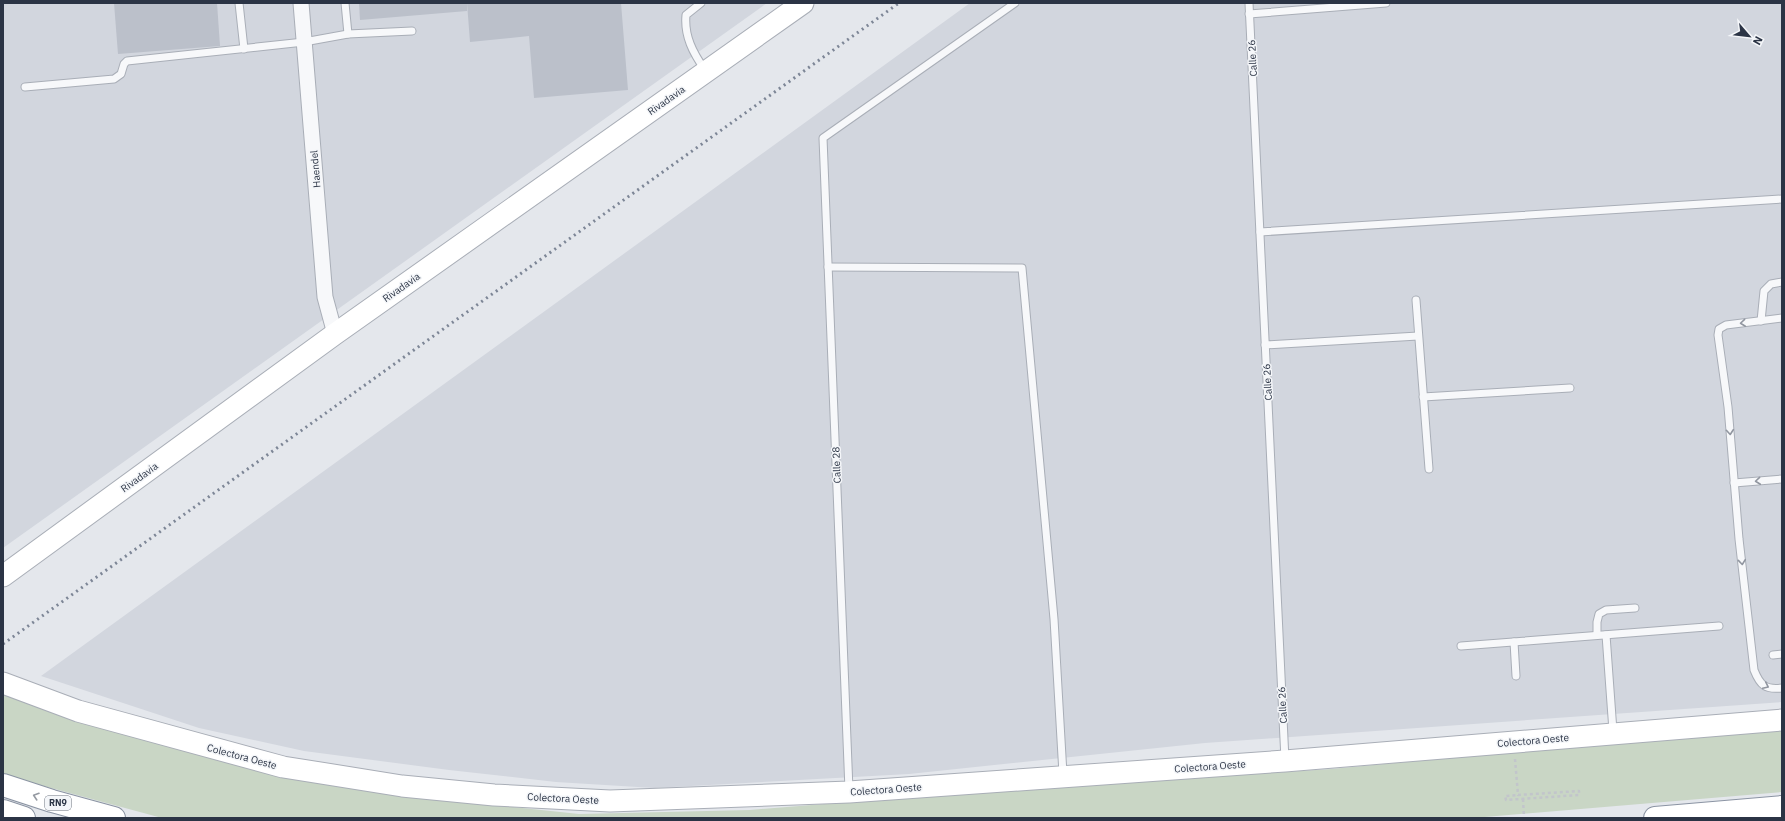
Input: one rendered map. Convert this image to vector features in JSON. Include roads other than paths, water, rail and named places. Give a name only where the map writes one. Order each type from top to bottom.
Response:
[{"type":"highway","name":"RN9","points":[[3,785],[52,801],[114,818]]},
{"type":"highway","points":[[1655,818],[1782,807]]},
{"type":"highway","points":[[3,810],[24,818]]},
{"type":"street","name":"Haendel","points":[[300,3],[326,297],[335,334]]},
{"type":"street","name":"Rivadavia","points":[[3,576],[335,334],[706,71],[795,6]]},
{"type":"street","name":"Colectora Oeste","points":[[3,683],[78,711],[283,767],[402,786],[494,795],[610,801],[849,792],[1285,761],[1782,720]]},
{"type":"lane","points":[[239,3],[244,49]]},
{"type":"lane","points":[[345,3],[348,34]]},
{"type":"lane","points":[[701,3],[686,15],[685,26],[690,43],[706,71]]},
{"type":"lane","name":"Calle 26","points":[[1249,3],[1285,761]]},
{"type":"lane","points":[[1250,14],[1386,3]]},
{"type":"lane","name":"Calle 28","points":[[849,792],[823,138],[1015,4]]},
{"type":"lane","points":[[25,87],[114,79],[121,74],[124,64],[127,61],[304,42],[348,34],[412,30]]},
{"type":"lane","points":[[1260,232],[1782,199]]},
{"type":"lane","points":[[828,267],[1022,268],[1054,619],[1064,777]]},
{"type":"lane","points":[[1761,321],[1764,291],[1770,284],[1782,282]]},
{"type":"lane","points":[[1416,300],[1429,469]]},
{"type":"lane","points":[[1782,318],[1726,324],[1719,329],[1718,336],[1728,407],[1734,483],[1754,670],[1758,682],[1774,689],[1782,688]]},
{"type":"lane","points":[[1265,345],[1418,336]]},
{"type":"lane","points":[[1423,397],[1570,388]]},
{"type":"lane","points":[[1734,483],[1782,478]]},
{"type":"lane","points":[[1597,635],[1597,622],[1599,614],[1606,610],[1635,608]]},
{"type":"lane","points":[[1461,646],[1719,626]]},
{"type":"lane","points":[[1606,635],[1613,734]]},
{"type":"lane","points":[[1514,642],[1516,676]]},
{"type":"lane","points":[[1773,655],[1782,654]]},
{"type":"railway","points":[[3,644],[899,3]]}]
